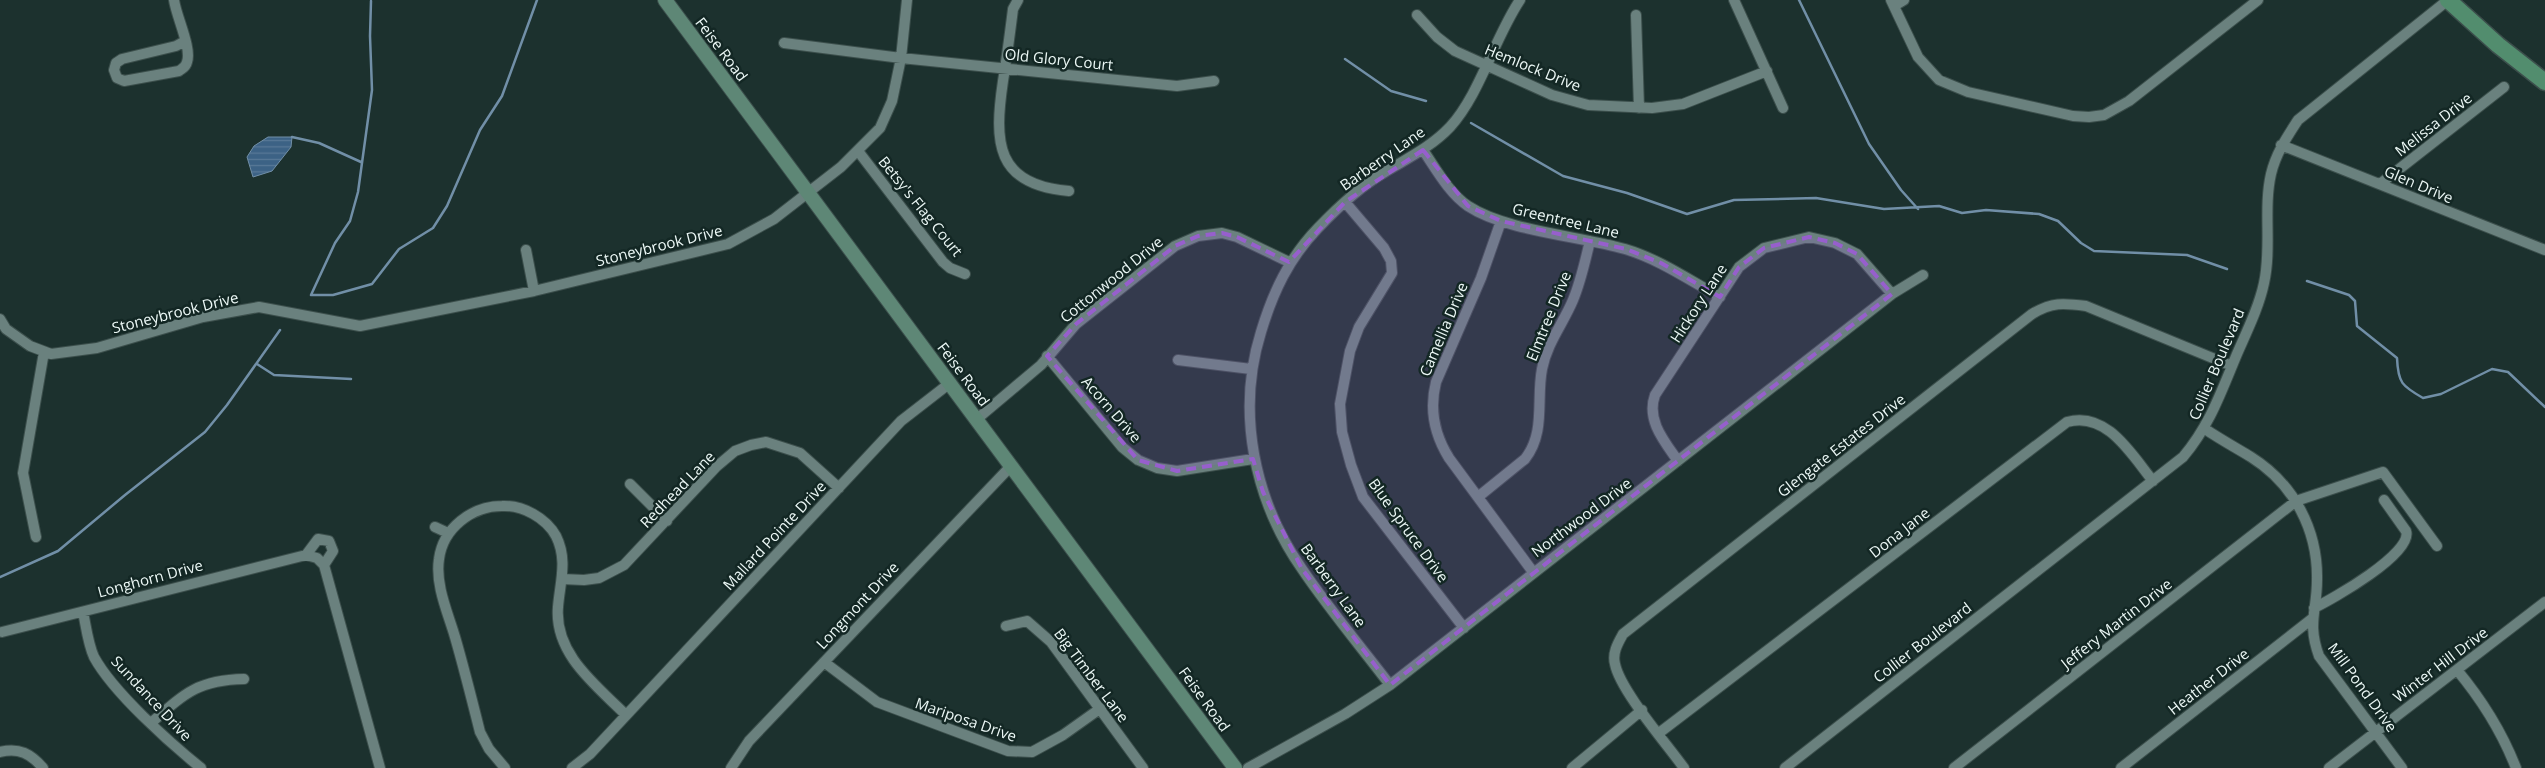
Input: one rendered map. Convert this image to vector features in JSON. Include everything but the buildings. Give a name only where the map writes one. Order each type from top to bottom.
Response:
[{"type":"main road","name":"Feise Road","points":[[665,0],[1235,768]]},
{"type":"main road","points":[[2448,0],[2498,45],[2545,82]]},
{"type":"street","points":[[174,0],[185,41],[188,60],[186,66],[179,71],[124,81],[118,78],[114,70],[116,63],[122,59],[176,46],[185,41]]},
{"type":"street","name":"Stoneybrook Drive","points":[[0,319],[6,329],[30,346],[51,354],[96,348],[203,317],[259,307],[360,326],[534,291],[728,244],[774,219],[858,151],[880,128],[888,114],[901,58],[907,0]]},
{"type":"street","points":[[1018,0],[1013,9],[998,116],[998,134],[1003,152],[1014,170],[1036,186],[1069,191]]},
{"type":"street","name":"Barberry Lane","points":[[1390,685],[1302,569],[1288,546],[1263,492],[1253,459],[1250,418],[1251,369],[1266,314],[1289,262],[1318,228],[1345,202],[1384,173],[1423,150],[1449,128],[1461,113],[1506,20],[1520,0]]},
{"type":"street","points":[[1734,0],[1783,108]]},
{"type":"street","points":[[1904,0],[1892,3],[1918,58],[1939,80],[1968,92],[2089,118],[2104,115],[2129,101],[2258,0]]},
{"type":"street","name":"Collier Boulevard","points":[[1785,768],[2183,457],[2205,430],[2264,284],[2269,245],[2268,199],[2271,174],[2281,145],[2298,120],[2448,0]]},
{"type":"street","name":"Hemlock Drive","points":[[1417,15],[1443,42],[1455,51],[1552,95],[1588,105],[1639,108],[1684,104],[1767,71]]},
{"type":"street","points":[[1636,15],[1639,108]]},
{"type":"street","name":"Old Glory Court","points":[[784,43],[901,58],[1176,86],[1214,81]]},
{"type":"street","name":"Melissa Drive","points":[[2380,184],[2504,87]]},
{"type":"street","name":"Glen Drive","points":[[2281,145],[2545,250]]},
{"type":"street","name":"Greentree Lane","points":[[1423,150],[1456,195],[1468,206],[1501,221],[1626,249],[1661,263],[1720,297]]},
{"type":"street","name":"Betsy's Flag Court","points":[[858,151],[943,262],[965,274]]},
{"type":"street","name":"Blue Spruce Drive","points":[[1345,202],[1384,248],[1391,261],[1392,273],[1359,327],[1350,351],[1340,404],[1342,432],[1351,465],[1363,497],[1464,628]]},
{"type":"street","name":"Camellia Drive","points":[[1501,221],[1481,278],[1433,393],[1433,420],[1438,439],[1533,572]]},
{"type":"street","name":"Cottonwood Drive","points":[[977,419],[1005,398],[1041,365],[1076,324],[1175,246],[1198,236],[1222,233],[1237,237],[1289,262]]},
{"type":"street","name":"Hickory Lane","points":[[1678,461],[1657,432],[1652,403],[1655,395],[1739,267],[1764,248],[1809,237],[1835,242],[1857,254],[1892,294]]},
{"type":"street","name":"Elmtree Drive","points":[[1478,497],[1532,451],[1540,419],[1542,371],[1546,353],[1552,337],[1573,302],[1590,241]]},
{"type":"street","points":[[526,250],[534,291]]},
{"type":"street","name":"Northwood Drive","points":[[1248,768],[1345,714],[1390,685],[1892,294],[1923,275]]},
{"type":"street","name":"Glengate Estates Drive","points":[[1684,768],[1620,682],[1614,664],[1615,650],[1623,634],[2032,314],[2047,306],[2066,303],[2086,306],[2232,366]]},
{"type":"street","points":[[36,537],[23,474],[44,352]]},
{"type":"street","name":"Acorn Drive","points":[[1047,356],[1122,447],[1138,460],[1157,468],[1176,471],[1253,459]]},
{"type":"street","points":[[1178,360],[1251,369]]},
{"type":"street","name":"Mallard Pointe Drive","points":[[572,768],[590,754],[901,421],[950,383]]},
{"type":"street","name":"Dona Jane","points":[[1659,734],[2067,422],[2083,420],[2099,423],[2110,429],[2153,480]]},
{"type":"street","name":"Mill Pond Drive","points":[[2205,430],[2262,465],[2296,502],[2314,539],[2318,577],[2312,637],[2319,656],[2402,768]]},
{"type":"street","name":"Redhead Lane","points":[[562,579],[584,580],[599,578],[624,565],[716,467],[735,451],[766,442],[782,446],[800,453],[839,488]]},
{"type":"street","name":"Longmont Drive","points":[[731,768],[749,741],[1011,466]]},
{"type":"street","name":"Jeffery Martin Drive","points":[[1954,768],[2296,502],[2383,472],[2437,546]]},
{"type":"street","points":[[630,484],[666,521]]},
{"type":"street","name":"Heather Drive","points":[[2121,768],[2313,613],[2360,582],[2383,564],[2405,541],[2407,535],[2384,500]]},
{"type":"street","points":[[505,768],[489,749],[480,732],[442,594],[438,561],[448,533],[464,518],[491,506],[507,506],[531,512],[545,522],[556,536],[563,558],[558,608],[559,625],[574,663],[626,715]]},
{"type":"street","points":[[435,527],[448,533]]},
{"type":"street","points":[[324,565],[333,551],[329,541],[322,538],[315,542],[306,555],[317,558],[324,565],[380,768]]},
{"type":"street","name":"Longhorn Drive","points":[[1,633],[154,592],[306,555]]},
{"type":"street","name":"Winter Hill Drive","points":[[2329,768],[2457,670],[2543,608]]},
{"type":"street","name":"Sundance Drive","points":[[83,612],[93,654],[103,670],[151,723],[201,768]]},
{"type":"street","name":"Big Timber Lane","points":[[1006,626],[1020,621],[1032,623],[1051,642],[1143,768]]},
{"type":"street","name":"Mariposa Drive","points":[[824,662],[877,702],[1008,751],[1032,752],[1063,735],[1101,708]]},
{"type":"street","points":[[2457,670],[2475,692],[2493,720],[2516,768]]},
{"type":"street","points":[[151,723],[186,693],[200,686],[225,679],[244,678]]},
{"type":"street","points":[[1572,768],[1642,710]]},
{"type":"street","points":[[0,752],[8,750],[27,753],[43,768]]},
{"type":"highlighted area","points":[[1423,150],[1468,206],[1501,221],[1626,249],[1661,263],[1720,297],[1739,267],[1764,248],[1809,237],[1835,243],[1857,254],[1892,294],[1390,685],[1302,569],[1263,492],[1253,459],[1177,471],[1138,460],[1047,356],[1076,324],[1175,246],[1198,236],[1222,233],[1237,237],[1289,262],[1345,202]]},
{"type":"water","points":[[268,137],[292,137],[291,147],[272,171],[253,177],[247,157],[254,146]]},
{"type":"waterway","points":[[371,1],[372,90],[358,192],[350,221],[335,243],[311,295],[333,295],[372,284],[399,249],[433,228],[447,206],[480,130],[502,96],[537,0]]},
{"type":"waterway","points":[[1799,0],[1869,144],[1901,190],[1918,209]]},
{"type":"waterway","points":[[1345,59],[1391,91],[1426,101]]},
{"type":"waterway","points":[[1471,123],[1563,176],[1627,193],[1687,214],[1734,200],[1816,198],[1884,209],[1939,206],[1962,213],[1986,210],[2039,214],[2058,221],[2081,243],[2094,251],[2187,255],[2227,269]]},
{"type":"waterway","points":[[292,137],[319,143],[361,162]]},
{"type":"waterway","points":[[2307,281],[2349,295],[2355,301],[2357,326],[2397,358],[2402,383],[2423,398],[2441,394],[2492,369],[2508,372],[2545,407]]},
{"type":"waterway","points":[[0,577],[58,551],[205,432],[227,405],[280,330]]},
{"type":"waterway","points":[[257,364],[274,375],[351,379]]}]
